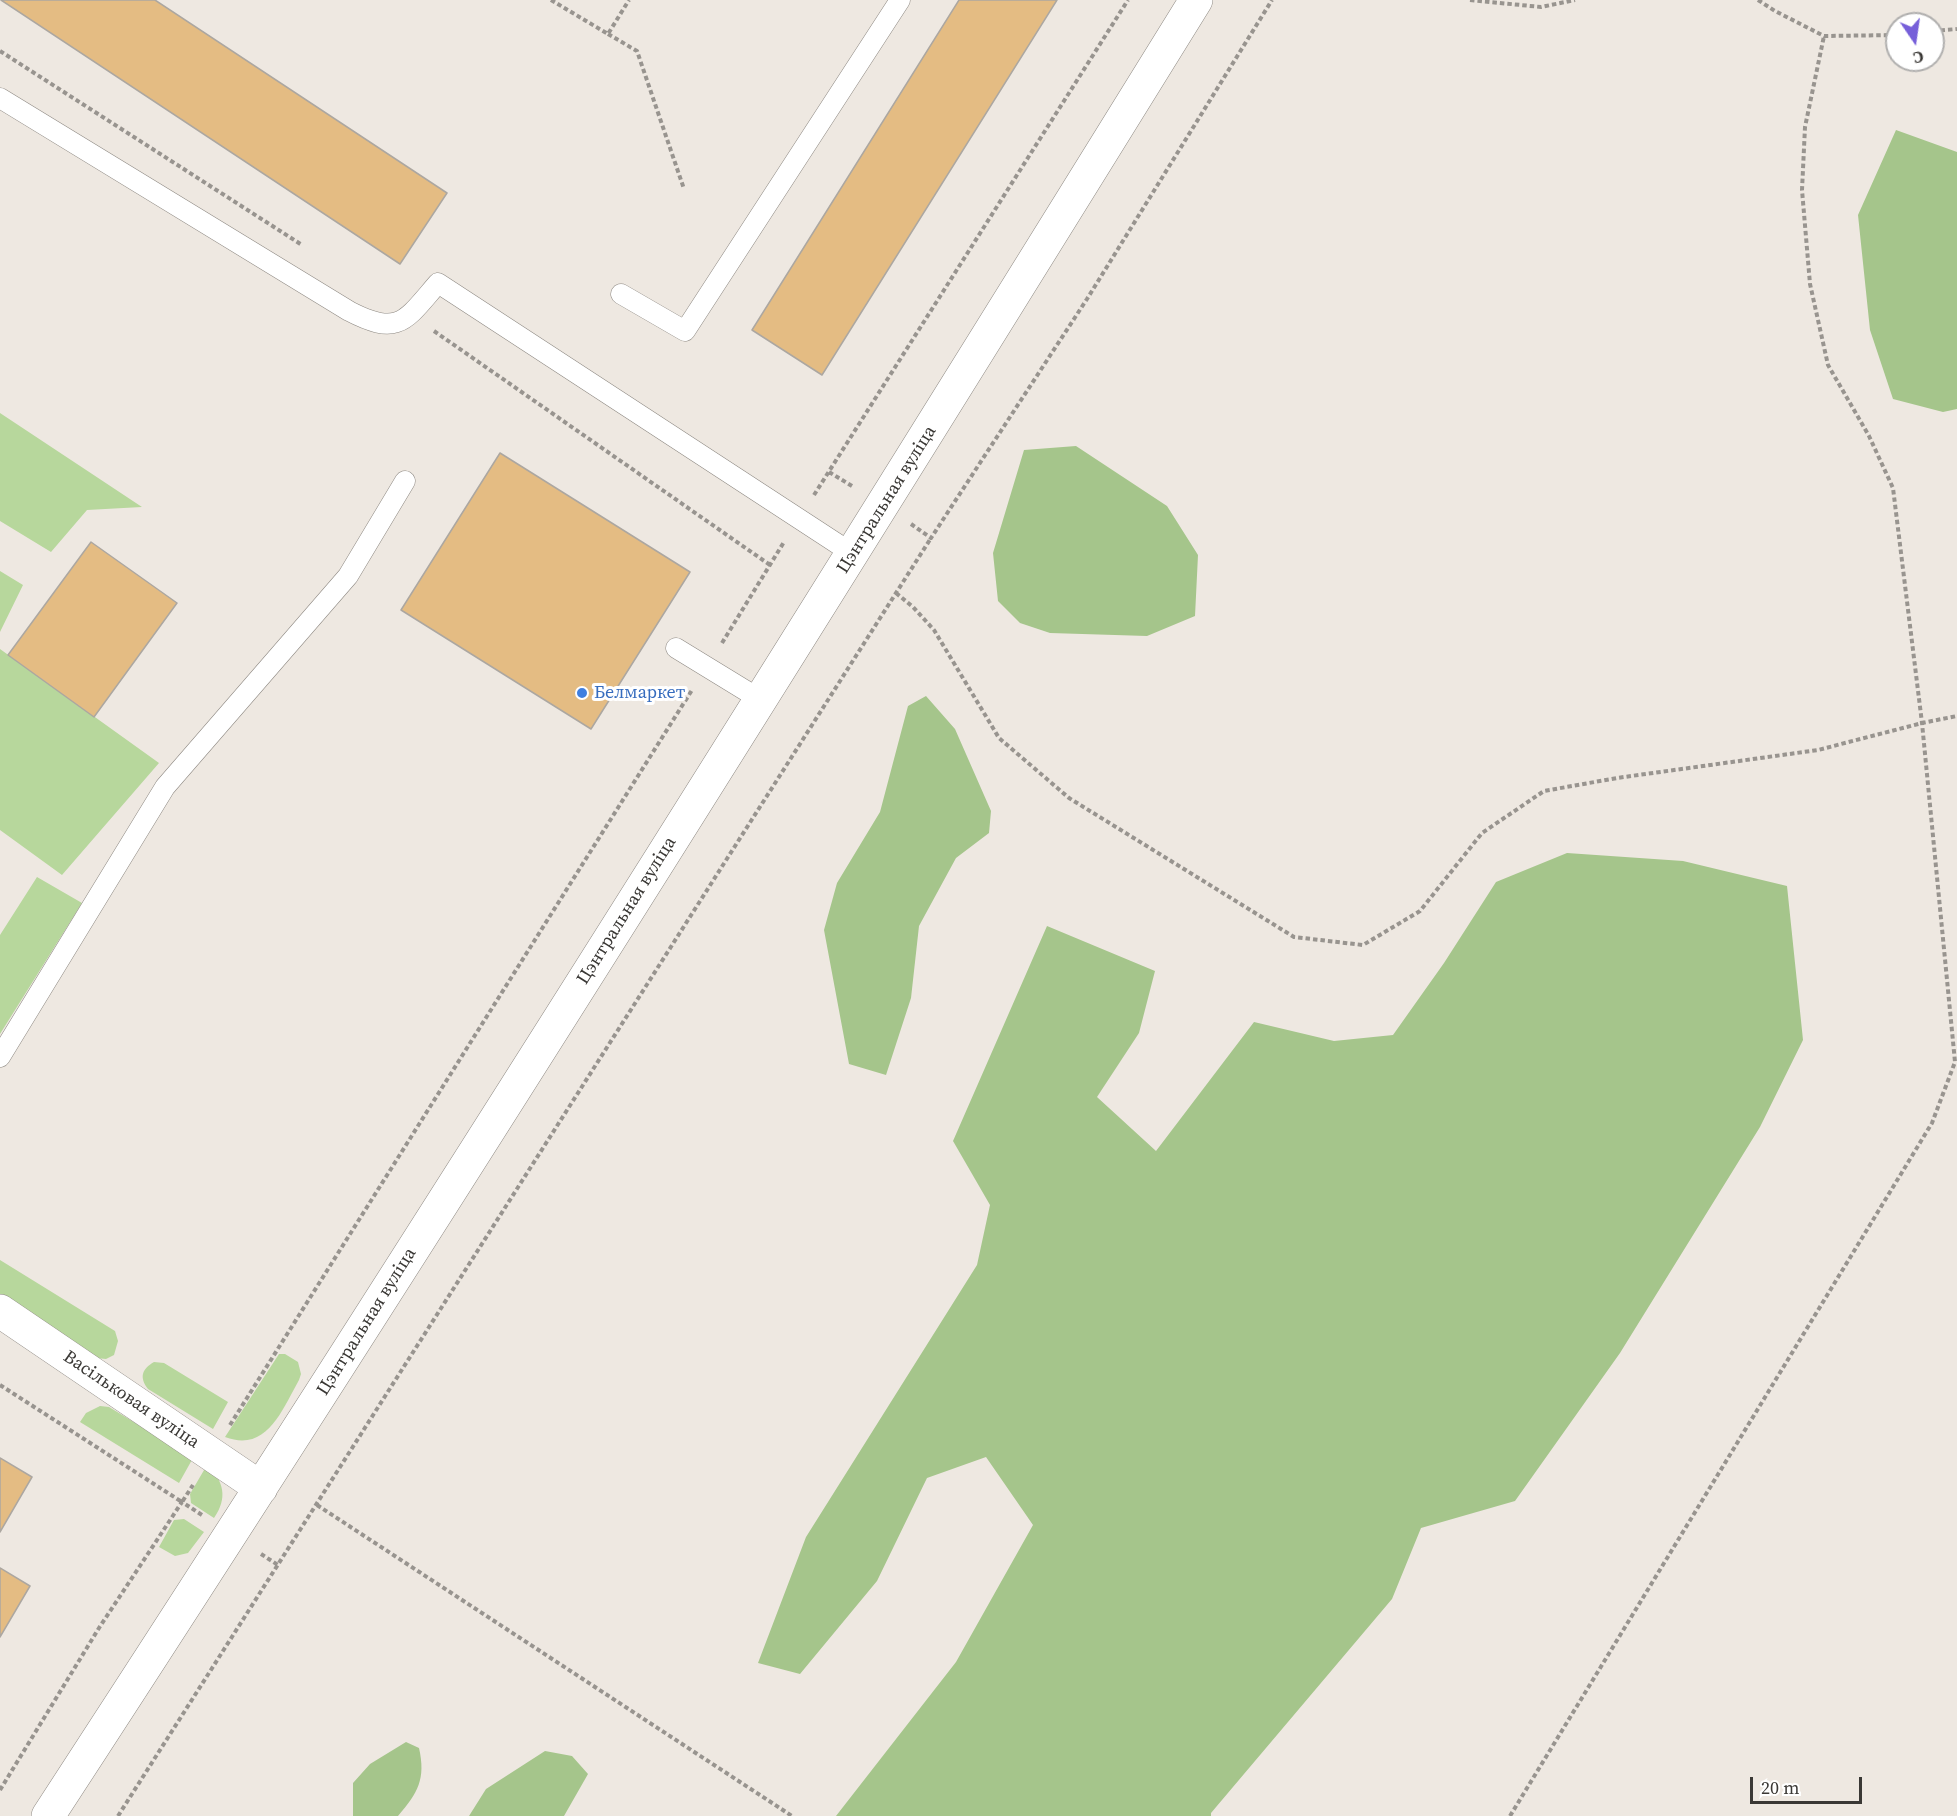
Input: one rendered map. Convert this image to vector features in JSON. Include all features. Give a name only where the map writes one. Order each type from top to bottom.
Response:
[{"type":"street","name":"Цэнтральная вуліца","points":[[48,1816],[261,1488],[853,554],[1196,0]]},
{"type":"street","name":"Васільковая вуліца","points":[[0,1311],[261,1488]]},
{"type":"lane","points":[[621,294],[685,331],[900,0]]},
{"type":"lane","points":[[0,98],[372,323],[392,325],[410,314],[438,283],[853,554]]},
{"type":"lane","points":[[0,1057],[165,788],[348,576],[405,481]]},
{"type":"lane","points":[[676,648],[760,700]]},
{"type":"path","points":[[551,0],[637,51],[684,189]]},
{"type":"path","points":[[608,34],[629,0]]},
{"type":"path","points":[[0,1790],[99,1628],[182,1502],[770,565],[1128,0]]},
{"type":"path","points":[[118,1816],[931,538],[1087,299],[1272,0]]},
{"type":"path","points":[[1470,0],[1541,7],[1575,0]]},
{"type":"path","points":[[1758,0],[1824,36],[1885,35]]},
{"type":"path","points":[[1510,1816],[1932,1123],[1955,1062],[1922,723],[1893,488],[1869,436],[1828,364],[1810,284],[1802,190],[1805,127],[1824,36]]},
{"type":"path","points":[[0,51],[310,250]]},
{"type":"path","points":[[410,314],[770,565]]},
{"type":"path","points":[[829,472],[931,538]]},
{"type":"path","points":[[896,593],[913,607],[934,630],[999,738],[1069,798],[1294,937],[1364,945],[1420,911],[1482,833],[1544,791],[1628,776],[1818,750],[1957,716]]},
{"type":"path","points":[[0,1385],[182,1502]]},
{"type":"path","points":[[317,1505],[792,1816]]},
{"type":"green space","points":[[1896,130],[1957,152],[1957,409],[1943,412],[1893,399],[1870,330],[1858,215]]},
{"type":"green space","points":[[0,413],[142,507],[87,510],[51,552],[0,521]]},
{"type":"green space","points":[[1076,446],[1167,506],[1198,555],[1195,616],[1147,636],[1050,633],[1020,623],[998,601],[993,553],[1024,450]]},
{"type":"green space","points":[[0,571],[23,585],[0,632]]},
{"type":"green space","points":[[0,649],[159,763],[62,875],[0,830]]},
{"type":"green space","points":[[926,696],[955,729],[991,811],[989,833],[956,858],[919,926],[911,998],[886,1075],[849,1064],[824,930],[837,883],[880,812],[908,706]]},
{"type":"green space","points":[[1567,853],[1683,861],[1787,886],[1803,1040],[1760,1127],[1620,1353],[1515,1501],[1421,1528],[1392,1599],[1211,1813],[1211,1816],[836,1816],[956,1662],[1033,1525],[986,1457],[927,1478],[877,1581],[800,1674],[758,1663],[806,1537],[977,1265],[990,1205],[953,1141],[1047,926],[1155,971],[1139,1033],[1097,1097],[1156,1151],[1254,1022],[1334,1041],[1393,1035],[1444,963],[1496,882]]},
{"type":"green space","points":[[37,877],[82,903],[0,1034],[0,935]]},
{"type":"green space","points":[[0,1260],[115,1331],[118,1341],[114,1355],[106,1359],[96,1358],[0,1298]]},
{"type":"green space","points":[[279,1354],[285,1354],[298,1362],[301,1374],[279,1415],[262,1434],[252,1439],[240,1440],[225,1437]]},
{"type":"green space","points":[[154,1362],[164,1363],[228,1402],[213,1429],[148,1389],[143,1381],[143,1374],[144,1370]]},
{"type":"green space","points":[[100,1406],[109,1407],[193,1458],[179,1483],[80,1422],[86,1413]]},
{"type":"green space","points":[[207,1465],[217,1477],[222,1490],[221,1504],[214,1518],[191,1503],[190,1494]]},
{"type":"green space","points":[[184,1519],[204,1532],[188,1553],[175,1556],[159,1547],[174,1520]]},
{"type":"green space","points":[[406,1742],[419,1748],[421,1759],[421,1777],[411,1800],[398,1816],[353,1816],[353,1783],[370,1764]]},
{"type":"green space","points":[[545,1751],[572,1756],[588,1774],[564,1816],[469,1816],[486,1789]]},
{"type":"building","points":[[1,0],[155,0],[447,193],[400,264]]},
{"type":"building","points":[[959,0],[1057,0],[822,375],[752,330]]},
{"type":"building","points":[[500,453],[690,572],[591,729],[401,610]]},
{"type":"building","points":[[91,542],[177,603],[94,717],[8,655]]},
{"type":"building","points":[[0,1458],[32,1477],[0,1532]]},
{"type":"building","points":[[0,1568],[30,1586],[0,1637]]},
{"type":"place","name":"Белмаркет","points":[[582,693]]}]
